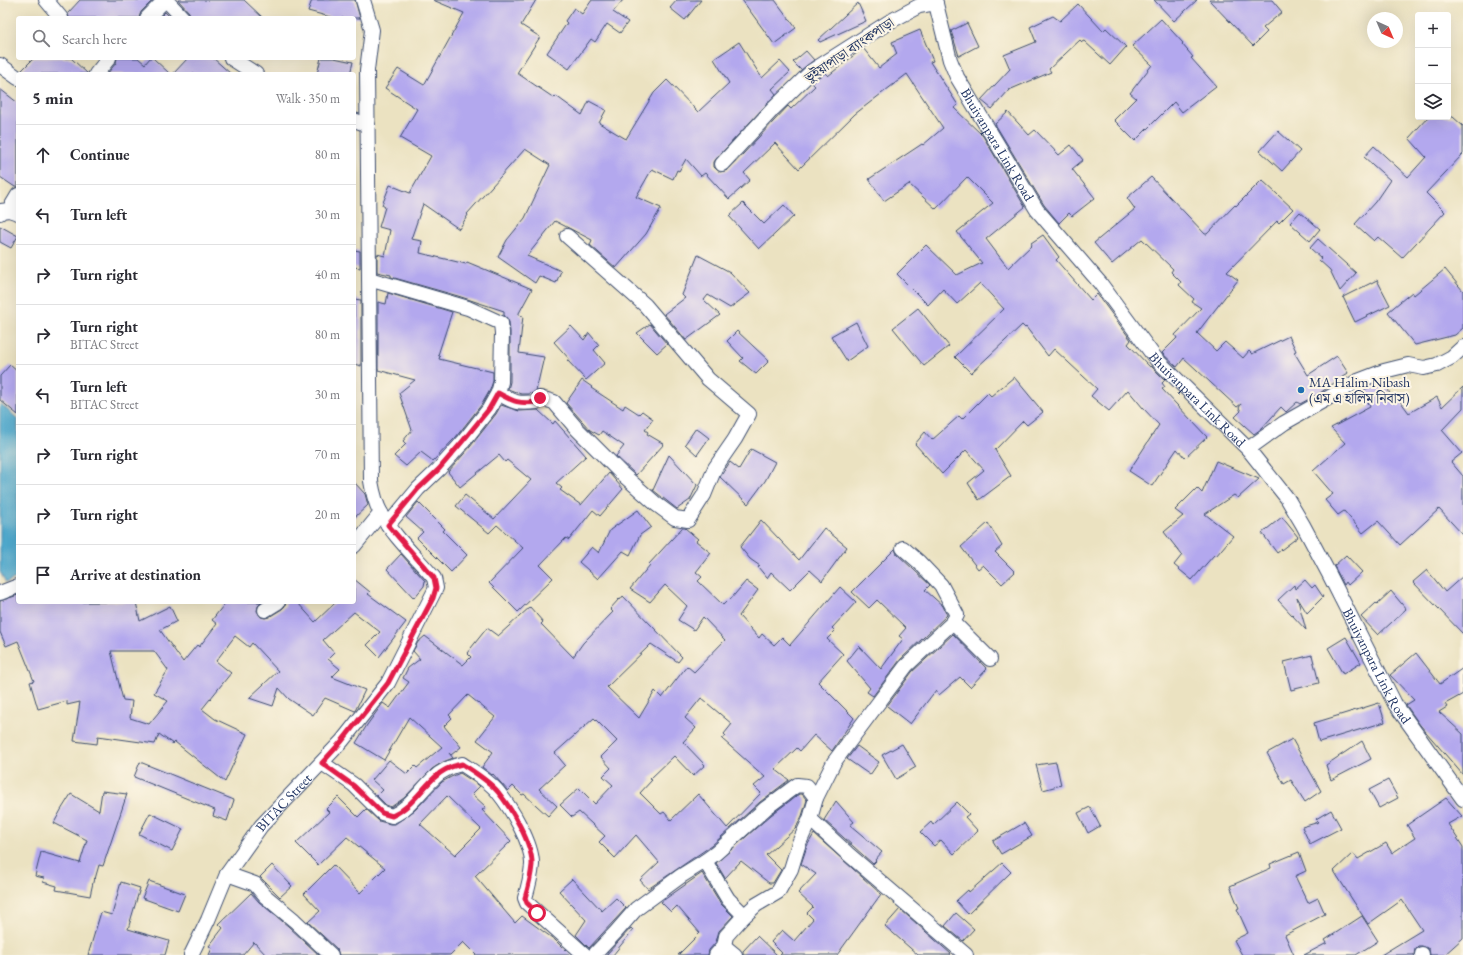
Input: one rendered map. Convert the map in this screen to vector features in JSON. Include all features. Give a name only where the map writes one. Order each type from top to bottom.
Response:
[{"type":"street","points":[[46,0],[59,16]]},
{"type":"street","points":[[149,16],[166,0],[181,16]]},
{"type":"street","name":"BITAC Street","points":[[191,955],[208,920],[227,874],[261,826],[342,741],[388,683],[433,598],[436,588],[434,578],[388,525],[374,498],[371,481],[367,70],[372,30],[363,0]]},
{"type":"street","name":"ভুইয়াপাড়া ব্যাংকপাড়া","points":[[722,164],[773,108],[812,71],[889,22],[919,6],[936,2]]},
{"type":"street","name":"Bhuiyanpara Link Road","points":[[936,2],[950,60],[957,77],[1037,210],[1100,283],[1156,360],[1248,449],[1287,498],[1329,574],[1395,704],[1463,799]]},
{"type":"street","points":[[234,60],[253,72]]},
{"type":"street","points":[[0,65],[16,77]]},
{"type":"street","points":[[356,121],[368,125]]},
{"type":"street","points":[[6,211],[16,198]]},
{"type":"street","points":[[498,393],[514,402],[522,404],[537,402],[540,398],[554,402],[621,473],[656,504],[675,518],[688,520],[704,495],[715,468],[749,414],[708,379],[645,305],[567,236]]},
{"type":"street","points":[[369,279],[468,308],[501,323],[502,333],[501,382],[498,393],[489,409],[439,469],[418,489],[388,525]]},
{"type":"street","points":[[1248,449],[1284,423],[1358,381],[1384,371],[1408,365],[1424,368],[1437,365],[1452,357],[1463,347]]},
{"type":"street","points":[[356,544],[381,513]]},
{"type":"street","points":[[735,955],[720,951],[726,936],[756,905],[778,892],[791,870],[799,843],[810,819],[816,798],[834,762],[906,666],[953,622],[957,615],[940,585],[919,562],[903,548]]},
{"type":"street","points":[[0,592],[16,587]]},
{"type":"street","points":[[265,610],[275,604]]},
{"type":"street","points":[[953,622],[990,658]]},
{"type":"street","points":[[322,763],[354,786],[382,813],[392,816],[401,812],[435,777],[452,766],[462,764],[477,774],[498,792],[515,816],[528,843],[532,864],[525,898],[527,903],[585,955]]},
{"type":"street","points":[[594,955],[636,909],[680,876],[716,853],[766,808],[797,785],[807,786],[816,798]]},
{"type":"street","points":[[810,819],[847,853],[966,955]]},
{"type":"street","points":[[705,861],[728,899],[740,911],[743,917]]},
{"type":"street","points":[[227,874],[255,884],[265,896],[294,920],[331,955]]},
{"type":"water","points":[[0,403],[16,417],[16,578],[6,583],[0,572]]},
{"type":"building","points":[[80,0],[153,0],[141,12],[140,16],[69,16],[68,13]]},
{"type":"building","points":[[178,0],[244,0],[261,16],[190,16],[189,12]]},
{"type":"building","points":[[312,0],[355,0],[360,18],[356,18],[356,16],[327,16],[308,11]]},
{"type":"building","points":[[433,0],[536,0],[521,25],[540,37],[517,73],[554,98],[556,96],[582,115],[589,101],[606,110],[599,123],[626,139],[654,93],[667,80],[698,112],[729,83],[714,59],[739,42],[762,78],[780,61],[790,72],[772,89],[776,94],[716,159],[714,162],[714,167],[720,172],[728,170],[788,106],[791,109],[815,86],[812,83],[817,78],[825,73],[828,76],[863,48],[879,68],[897,54],[892,42],[920,30],[933,61],[930,62],[958,105],[954,108],[983,136],[1025,207],[986,239],[1008,268],[1032,245],[1031,243],[1043,235],[1059,257],[1056,260],[1091,300],[1097,294],[1131,340],[1128,344],[1165,380],[1162,383],[1165,387],[1162,389],[1207,437],[1185,458],[1177,449],[1152,486],[1129,471],[1159,425],[1128,390],[1109,411],[1091,396],[1097,389],[1054,349],[1048,356],[1026,327],[1025,328],[1022,325],[971,373],[955,357],[1004,309],[980,283],[957,304],[943,289],[928,305],[897,274],[926,245],[957,275],[982,263],[957,232],[993,203],[967,177],[936,209],[909,184],[884,201],[869,179],[922,144],[923,145],[943,128],[907,74],[855,114],[799,169],[775,143],[744,173],[750,180],[729,199],[705,173],[701,176],[686,159],[679,171],[677,170],[673,179],[652,169],[636,197],[661,208],[646,234],[616,268],[590,245],[592,240],[555,221],[527,256],[561,271],[556,283],[539,276],[535,283],[498,257],[507,240],[525,218],[550,165],[525,149],[467,214],[468,215],[459,229],[423,204],[411,239],[422,241],[420,253],[466,264],[467,262],[532,289],[519,313],[519,315],[523,316],[519,353],[544,357],[536,391],[532,394],[530,392],[529,394],[521,394],[508,389],[510,382],[510,332],[509,322],[504,315],[504,311],[391,277],[391,275],[377,272],[377,254],[385,256],[390,230],[379,227],[385,207],[382,205],[390,185],[410,193],[431,156],[400,138],[417,109],[385,88],[398,69],[424,85],[464,13]]},
{"type":"building","points":[[592,0],[623,0],[613,12],[628,22],[620,33],[607,24],[595,42],[591,39],[569,69],[547,53],[567,23],[565,21],[574,8],[582,14]]},
{"type":"building","points":[[677,0],[701,0],[685,20],[670,8]]},
{"type":"building","points":[[742,0],[775,0],[796,28],[774,44]]},
{"type":"building","points":[[1154,0],[1197,0],[1174,21]]},
{"type":"building","points":[[1209,0],[1272,0],[1282,12],[1263,28],[1267,32],[1253,46]]},
{"type":"building","points":[[858,3],[866,21],[820,42],[818,40]]},
{"type":"building","points":[[1078,4],[1103,31],[1106,28],[1126,47],[1110,65],[1084,41],[1082,42],[1080,40],[1049,69],[1051,72],[1009,90],[992,109],[981,100],[1010,69],[1004,55],[1036,42],[1030,27],[1053,16],[1060,21]]},
{"type":"building","points":[[165,12],[169,16],[161,16]]},
{"type":"building","points":[[1161,19],[1183,43],[1182,44],[1193,57],[1191,58],[1216,86],[1182,112],[1174,102],[1135,141],[1114,120],[1136,98],[1130,93],[1152,65],[1132,46]]},
{"type":"building","points":[[967,23],[978,46],[959,56],[951,31]]},
{"type":"building","points":[[806,51],[814,60],[801,70],[793,62]]},
{"type":"building","points":[[32,60],[73,60],[86,72],[24,72],[22,70]]},
{"type":"building","points":[[117,60],[140,60],[145,64],[148,60],[155,60],[168,72],[109,72]]},
{"type":"building","points":[[186,60],[215,60],[229,72],[175,72]]},
{"type":"building","points":[[320,60],[344,60],[353,62],[350,72],[318,72]]},
{"type":"building","points":[[0,89],[16,101],[16,187],[0,177]]},
{"type":"building","points":[[1008,112],[1029,135],[1035,130],[1059,155],[1071,145],[1083,160],[1072,169],[1095,198],[1072,216],[1069,213],[1059,223],[1044,205],[995,124]]},
{"type":"building","points":[[1451,117],[1453,117],[1463,126],[1463,154],[1426,193],[1445,212],[1402,258],[1378,237],[1374,241],[1355,224],[1375,202],[1390,180],[1364,157],[1374,146],[1408,177],[1426,157],[1409,138],[1425,120],[1451,120]]},
{"type":"building","points":[[1278,131],[1300,151],[1282,171],[1260,151]]},
{"type":"building","points":[[1151,177],[1205,234],[1207,234],[1262,180],[1293,209],[1279,223],[1277,221],[1227,272],[1238,280],[1197,333],[1216,351],[1225,342],[1243,358],[1249,351],[1252,354],[1289,336],[1296,351],[1294,352],[1308,375],[1337,356],[1348,373],[1320,393],[1300,404],[1297,402],[1286,412],[1281,407],[1261,429],[1254,434],[1235,417],[1241,411],[1239,408],[1241,404],[1237,407],[1184,358],[1177,367],[1162,353],[1177,338],[1175,335],[1201,308],[1192,302],[1194,299],[1179,285],[1181,282],[1171,272],[1173,269],[1142,239],[1112,264],[1094,243],[1135,209],[1127,198]]},
{"type":"building","points":[[743,203],[764,224],[784,205],[794,216],[759,249],[729,216]]},
{"type":"building","points":[[1300,212],[1320,229],[1310,241],[1290,223]]},
{"type":"building","points":[[0,226],[16,235],[16,239],[11,248],[0,242]]},
{"type":"building","points":[[1318,239],[1356,273],[1340,291],[1330,270],[1319,260],[1321,258],[1310,248]]},
{"type":"building","points":[[356,250],[360,251],[360,268],[356,267]]},
{"type":"building","points":[[698,255],[730,272],[750,293],[730,308],[708,295],[704,300],[720,315],[686,340],[664,314],[685,298],[682,295]]},
{"type":"building","points":[[1445,269],[1463,291],[1463,328],[1455,335],[1415,345],[1388,312],[1412,292],[1414,295]]},
{"type":"building","points":[[1377,280],[1390,305],[1355,322],[1343,297]]},
{"type":"building","points":[[388,293],[452,312],[438,355],[440,356],[439,359],[493,372],[493,381],[490,390],[482,404],[456,437],[433,461],[421,452],[406,466],[394,456],[406,444],[403,441],[412,430],[399,393],[415,380],[378,370],[378,302],[386,304]]},
{"type":"building","points":[[356,299],[361,300],[361,366],[356,365]]},
{"type":"building","points":[[918,308],[949,346],[924,366],[893,328]]},
{"type":"building","points":[[856,322],[868,346],[847,361],[831,336]]},
{"type":"building","points":[[650,324],[667,344],[657,353],[637,333]]},
{"type":"building","points":[[571,326],[584,340],[589,333],[599,345],[594,350],[605,363],[586,380],[567,360],[571,361],[554,342]]},
{"type":"building","points":[[737,331],[769,361],[756,374],[740,361],[743,358],[727,341]]},
{"type":"building","points":[[10,365],[16,370],[16,413],[0,400],[0,376]]},
{"type":"building","points":[[1014,377],[1043,412],[1027,425],[1023,421],[995,450],[1011,476],[979,500],[968,483],[984,470],[966,450],[942,474],[915,444],[925,432],[932,440],[959,416],[962,419],[988,393],[991,396]]},
{"type":"building","points":[[582,380],[592,387],[591,388],[623,409],[625,405],[639,414],[642,411],[653,419],[645,430],[648,432],[647,434],[664,444],[636,475],[616,456],[624,446],[602,431],[599,435],[590,430],[566,403]]},
{"type":"building","points":[[1385,381],[1392,400],[1398,398],[1409,413],[1437,397],[1442,407],[1463,387],[1463,408],[1442,430],[1462,453],[1451,462],[1463,476],[1463,535],[1439,509],[1400,545],[1378,521],[1363,533],[1344,511],[1338,515],[1325,500],[1333,494],[1313,471],[1345,443],[1331,428],[1370,407],[1363,390]]},
{"type":"building","points":[[501,405],[519,411],[538,410],[553,424],[555,421],[586,456],[556,483],[562,488],[560,490],[581,505],[609,473],[623,489],[600,516],[593,510],[569,540],[566,538],[540,565],[553,578],[518,612],[489,583],[523,548],[497,525],[489,533],[456,506],[465,495],[494,519],[531,480],[507,460],[505,462],[499,455],[460,487],[448,472],[470,447],[496,414]]},
{"type":"building","points":[[696,428],[709,438],[697,455],[685,444]]},
{"type":"building","points":[[751,449],[775,462],[765,481],[748,504],[720,477],[730,462],[739,469]]},
{"type":"building","points":[[669,455],[697,485],[690,500],[677,509],[653,490]]},
{"type":"building","points":[[1216,461],[1259,479],[1238,498],[1234,495],[1205,514],[1233,536],[1192,580],[1174,565],[1182,555],[1164,532],[1183,516],[1175,510],[1197,488],[1202,493]]},
{"type":"building","points":[[356,484],[365,494],[368,505],[356,516]]},
{"type":"building","points":[[418,502],[445,529],[443,531],[467,555],[451,572],[417,538],[423,532],[406,517]]},
{"type":"building","points":[[638,510],[651,527],[640,535],[630,555],[623,551],[598,579],[579,562],[592,547],[599,553],[610,530]]},
{"type":"building","points":[[1282,517],[1298,537],[1277,553],[1262,533]]},
{"type":"building","points":[[761,520],[799,560],[824,528],[847,547],[822,581],[810,570],[790,590],[771,572],[767,578],[758,567],[760,566],[750,559],[740,547]]},
{"type":"building","points":[[988,523],[1002,546],[995,552],[1015,572],[1002,584],[983,565],[978,569],[961,547]]},
{"type":"building","points":[[682,528],[685,528],[698,539],[696,541],[711,553],[696,572],[702,577],[698,581],[723,605],[729,599],[730,600],[746,581],[758,590],[739,616],[759,638],[762,634],[774,645],[782,637],[790,645],[840,587],[856,602],[832,628],[835,631],[827,639],[843,654],[818,682],[854,718],[832,751],[814,735],[800,751],[797,748],[775,769],[789,780],[760,802],[711,846],[648,889],[640,880],[659,862],[636,835],[615,858],[599,842],[605,836],[579,812],[572,817],[560,805],[579,788],[595,804],[613,785],[603,776],[611,768],[601,757],[617,741],[594,718],[555,753],[565,765],[539,789],[557,806],[548,816],[513,786],[508,791],[493,774],[492,775],[482,767],[493,752],[477,740],[495,717],[468,695],[449,715],[452,718],[444,726],[461,747],[451,755],[449,753],[453,758],[432,769],[404,798],[391,807],[386,805],[377,796],[383,790],[372,780],[389,760],[407,774],[415,766],[417,768],[442,747],[409,717],[384,760],[356,743],[383,703],[390,708],[409,682],[403,678],[408,668],[420,659],[413,651],[418,642],[425,636],[463,665],[471,657],[467,653],[487,628],[498,636],[530,607],[543,622],[541,624],[573,657],[583,643],[613,612],[610,609],[623,596],[682,657],[678,662],[651,644],[607,687],[639,718],[655,691],[662,698],[687,666],[694,672],[725,640],[703,617],[694,630],[678,620],[687,606],[665,585],[650,602],[630,589],[650,565],[649,564]],"holes":[[[701,698],[732,724],[724,734],[726,736],[722,739],[765,777],[754,786],[761,793],[727,828],[698,794],[671,820],[664,812],[661,814],[640,793],[652,780],[650,779],[674,756],[693,776],[705,765],[683,742],[696,728],[685,718]]]},
{"type":"building","points":[[895,549],[897,554],[930,585],[925,590],[943,606],[947,615],[900,660],[873,696],[867,692],[870,688],[847,661],[859,646],[881,669],[903,639],[899,636],[906,628],[877,600],[869,608],[852,592]]},
{"type":"building","points":[[401,554],[425,581],[424,586],[414,598],[387,569]]},
{"type":"building","points":[[1346,555],[1362,572],[1348,585],[1346,582],[1344,585],[1334,566]]},
{"type":"building","points":[[1427,570],[1445,592],[1463,576],[1463,634],[1413,582]]},
{"type":"building","points":[[1305,580],[1312,588],[1315,585],[1323,597],[1307,613],[1297,597],[1306,630],[1278,600],[1294,585],[1295,589]]},
{"type":"building","points":[[356,581],[370,592],[368,594],[406,622],[379,657],[367,645],[380,632],[354,612],[323,640],[334,653],[328,659],[340,669],[332,677],[365,690],[355,711],[325,698],[313,715],[289,699],[279,688],[273,706],[249,698],[278,671],[252,643],[249,647],[235,636],[216,661],[231,673],[202,709],[215,719],[247,734],[225,782],[175,742],[173,744],[159,734],[155,744],[98,736],[97,744],[74,741],[80,702],[67,705],[67,701],[38,709],[30,682],[34,681],[18,641],[6,646],[0,632],[0,601],[16,596],[16,604],[136,604],[140,621],[170,606],[177,621],[160,630],[183,662],[197,645],[199,647],[217,624],[212,620],[224,604],[260,604],[257,611],[261,617],[265,618],[282,609],[286,604],[299,604],[315,622],[334,604],[356,604]],"holes":[[[111,651],[154,651],[168,670],[154,693],[168,701],[149,724],[130,718],[132,701],[123,700]]]},
{"type":"building","points":[[1391,591],[1406,609],[1378,635],[1361,617]]},
{"type":"building","points":[[953,634],[987,669],[970,687],[960,677],[939,695],[936,690],[910,724],[887,706],[912,672]]},
{"type":"building","points":[[1346,637],[1361,663],[1343,674],[1328,648]]},
{"type":"building","points":[[1416,653],[1440,684],[1463,668],[1463,694],[1445,704],[1447,707],[1439,712],[1463,734],[1463,775],[1420,725],[1406,705],[1414,700],[1390,675]]},
{"type":"building","points":[[1312,655],[1319,683],[1291,690],[1284,662]]},
{"type":"building","points":[[1379,703],[1385,722],[1319,742],[1314,723]]},
{"type":"building","points":[[1292,739],[1321,791],[1305,802],[1291,780],[1284,784],[1267,753]]},
{"type":"building","points":[[1362,741],[1371,759],[1331,780],[1326,765]]},
{"type":"building","points":[[902,744],[916,767],[896,779],[882,755]]},
{"type":"building","points":[[857,746],[879,762],[870,775],[847,759]]},
{"type":"building","points":[[140,762],[234,800],[227,821],[213,816],[215,810],[134,777]]},
{"type":"building","points":[[1056,762],[1061,785],[1043,790],[1036,765]]},
{"type":"building","points":[[460,773],[480,786],[472,794],[486,807],[482,810],[511,841],[475,876],[515,923],[522,916],[555,940],[572,955],[476,955],[463,942],[450,955],[339,955],[337,949],[308,922],[320,911],[304,894],[333,865],[360,893],[385,868],[347,837],[318,865],[296,843],[329,812],[326,809],[338,797],[358,817],[366,809],[379,821],[395,824],[415,810],[442,782]],"holes":[[[447,796],[481,829],[455,855],[420,824]]]},
{"type":"building","points":[[1388,780],[1398,798],[1379,808],[1369,790]]},
{"type":"building","points":[[102,791],[127,794],[103,866],[99,865],[95,879],[94,878],[90,896],[56,890],[57,886],[43,882],[44,878],[35,876],[41,852],[80,863],[87,840],[54,823],[71,794],[99,811]]},
{"type":"building","points":[[799,794],[802,794],[807,800],[796,828],[766,855],[781,870],[773,883],[769,883],[741,861],[725,878],[716,863],[771,815]]},
{"type":"building","points":[[1446,798],[1462,816],[1448,824],[1463,847],[1463,938],[1444,955],[1430,955],[1429,949],[1418,946],[1415,949],[1414,955],[1381,955],[1422,930],[1402,900],[1368,924],[1334,871],[1353,853],[1358,859],[1386,843],[1392,853],[1415,838],[1407,825]]},
{"type":"building","points":[[836,801],[854,822],[850,825],[882,852],[873,864],[824,820]]},
{"type":"building","points":[[957,802],[969,814],[965,817],[978,831],[954,854],[941,840],[934,846],[920,832],[931,822],[933,825]]},
{"type":"building","points":[[1090,807],[1100,826],[1088,833],[1078,813]]},
{"type":"building","points":[[1331,810],[1341,828],[1310,844],[1302,827],[1319,822],[1316,819]]},
{"type":"building","points":[[150,813],[183,829],[172,851],[139,834]]},
{"type":"building","points":[[1024,823],[1032,836],[1001,854],[993,841]]},
{"type":"building","points":[[814,834],[881,894],[837,955],[780,955],[782,953],[771,942],[782,930],[794,941],[813,919],[807,913],[813,907],[798,893],[816,874],[801,864],[807,846]]},
{"type":"building","points":[[1299,852],[1306,871],[1295,876],[1308,903],[1318,898],[1325,914],[1285,935],[1294,955],[1242,955],[1234,940],[1248,933],[1237,909],[1239,908],[1230,886],[1271,868],[1270,864]]},
{"type":"building","points":[[1002,863],[1011,872],[968,914],[956,901],[968,890],[969,892]]},
{"type":"building","points":[[272,865],[292,886],[280,897],[260,877]]},
{"type":"building","points":[[702,873],[721,904],[733,916],[719,931],[716,942],[709,950],[708,955],[678,955],[700,933],[677,906],[671,912],[661,902]]},
{"type":"building","points":[[572,879],[602,911],[616,898],[626,908],[589,948],[576,935],[586,920],[559,891]]},
{"type":"building","points":[[149,881],[185,894],[178,911],[142,898]]},
{"type":"building","points":[[121,882],[140,888],[128,929],[169,941],[165,955],[88,955],[101,912],[112,915]]},
{"type":"building","points":[[251,893],[259,902],[288,926],[319,955],[266,955],[254,942],[243,955],[209,955],[212,948],[209,946],[223,928],[219,924]]},
{"type":"building","points":[[900,909],[951,954],[918,955],[885,926]]},
{"type":"building","points":[[956,913],[974,929],[963,941],[945,926]]},
{"type":"building","points":[[1362,916],[1378,941],[1356,955],[1304,955],[1327,943],[1325,940]]},
{"type":"building","points":[[631,928],[633,930],[613,955],[606,955]]},
{"type":"building","points":[[757,936],[777,955],[743,955],[743,951]]},
{"type":"place","name":"MA Halim Nibash (এম এ হালিম নিবাস)","points":[[1301,390]]},
{"type":"route","points":[[537,913],[527,903],[525,898],[532,864],[528,843],[515,816],[498,792],[477,774],[462,764],[452,766],[435,777],[401,812],[392,816],[382,813],[354,786],[322,763],[342,741],[388,683],[433,598],[436,588],[434,578],[388,525],[418,489],[439,469],[462,442],[489,409],[498,393],[514,402],[522,404],[537,402],[540,398]]}]
